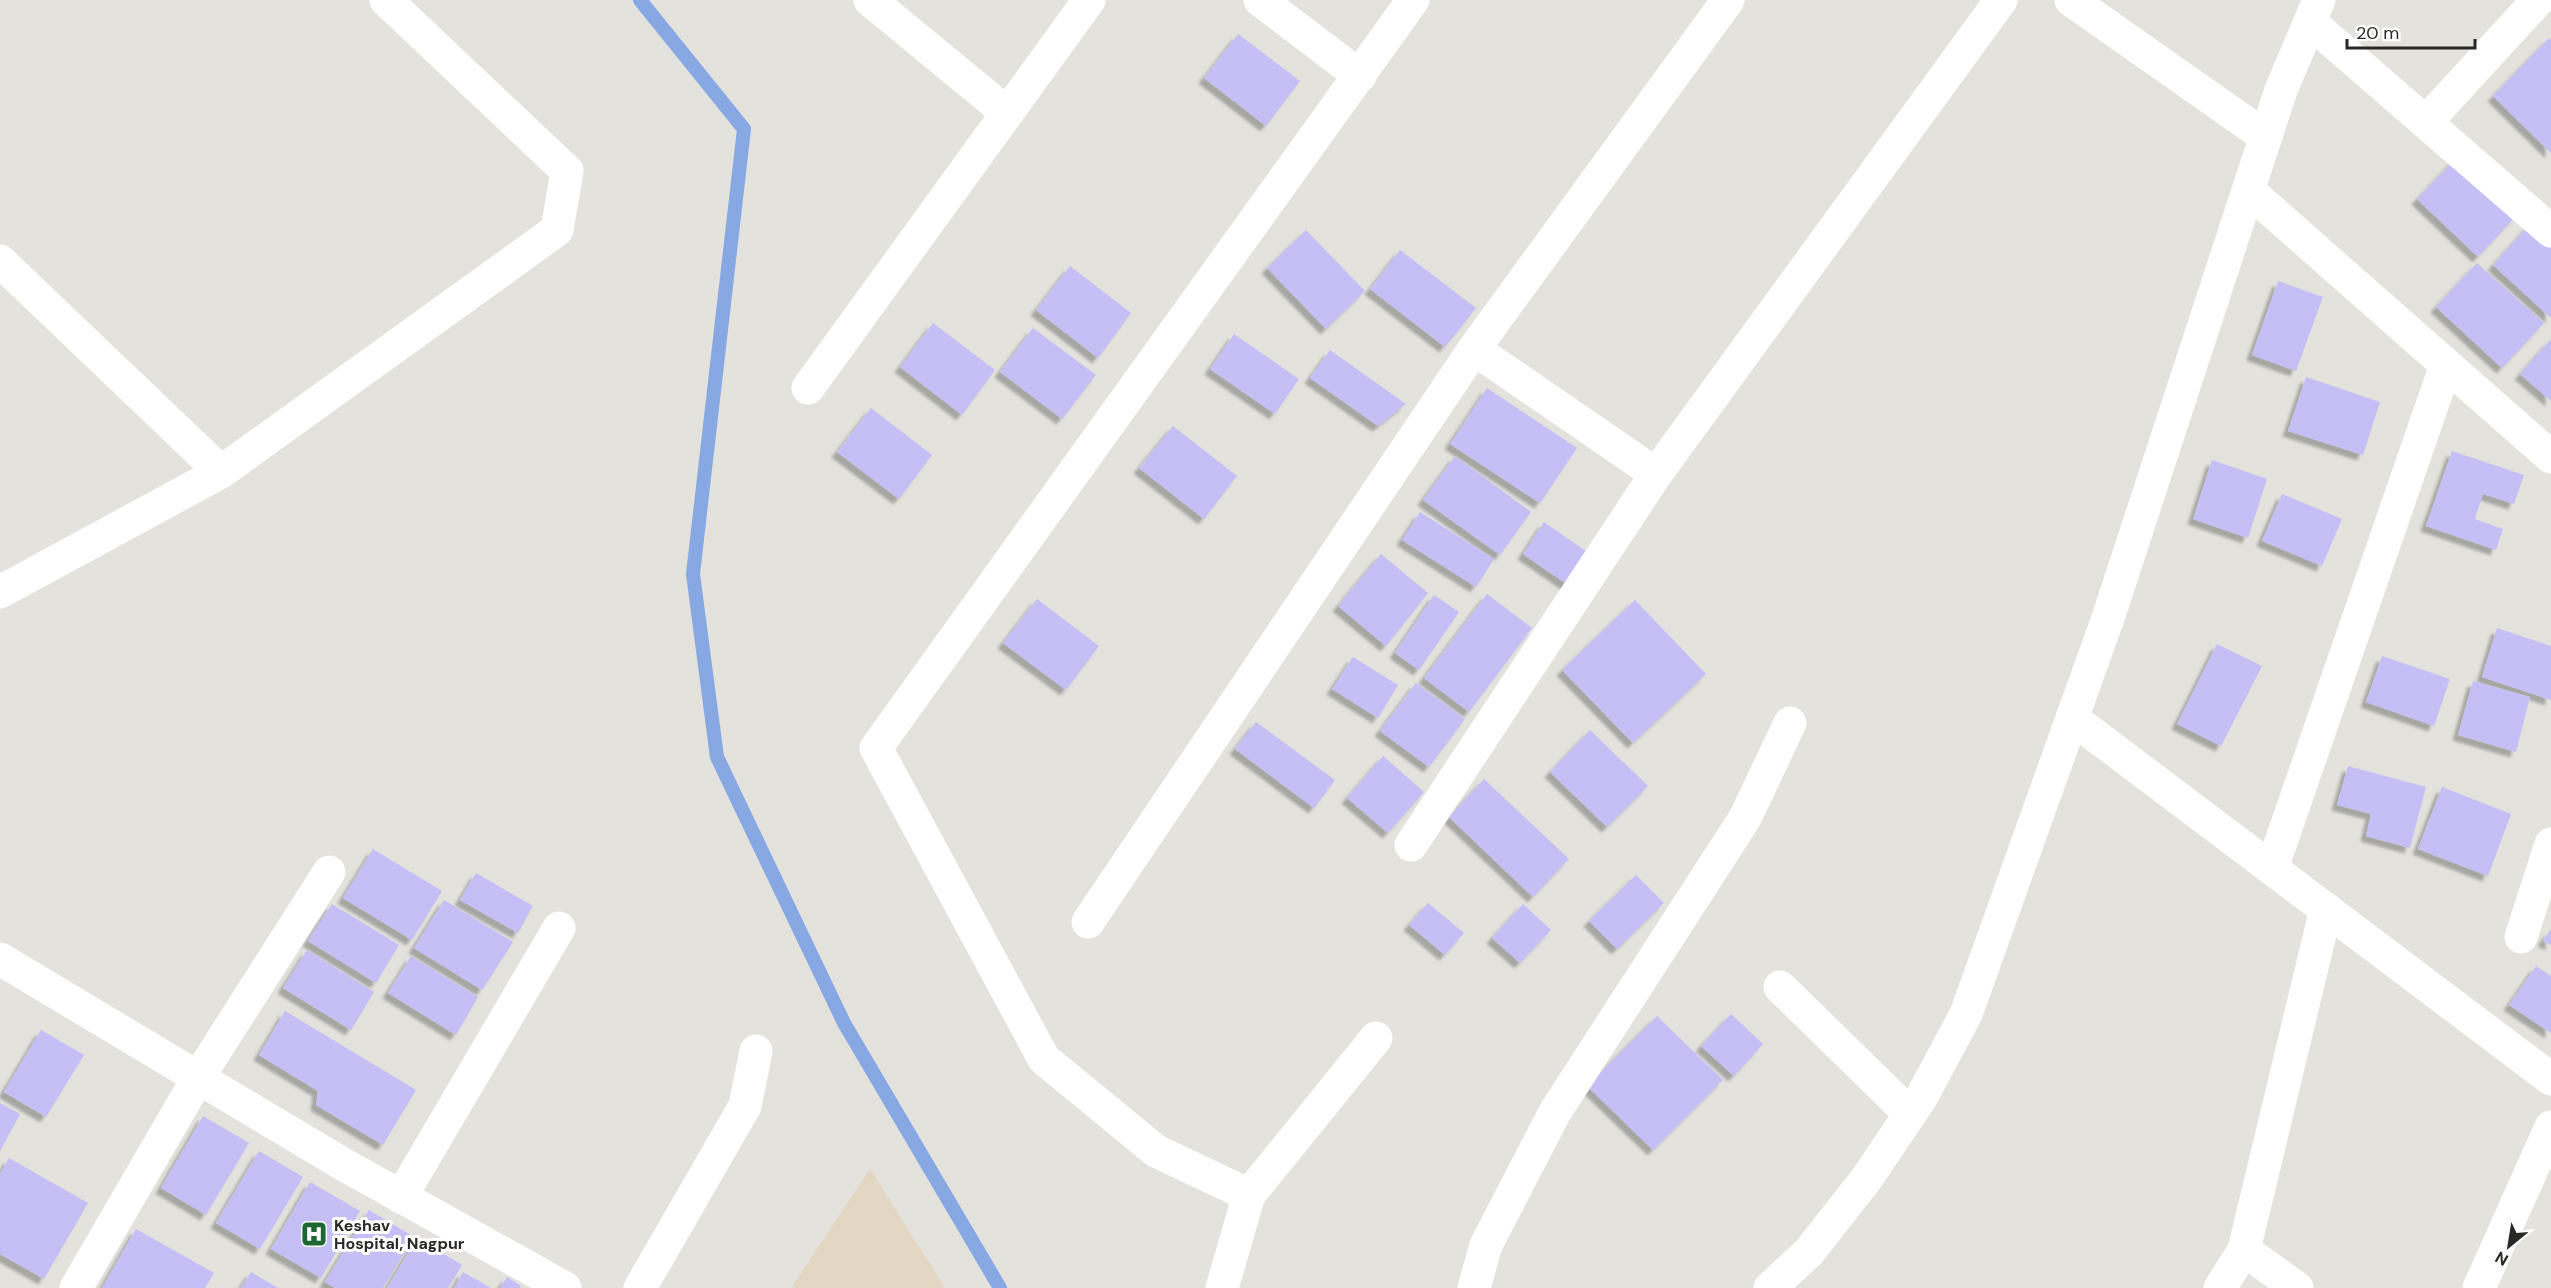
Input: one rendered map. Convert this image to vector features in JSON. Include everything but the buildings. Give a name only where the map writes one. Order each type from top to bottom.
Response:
[{"type":"street","points":[[0,592],[221,472],[557,230],[567,171],[386,0]]},
{"type":"street","points":[[870,0],[1006,112]]},
{"type":"street","points":[[808,388],[1089,0]]},
{"type":"street","points":[[1260,0],[1360,76]]},
{"type":"street","points":[[1249,1195],[1156,1151],[1044,1059],[876,748],[1413,0]]},
{"type":"street","points":[[1088,922],[1474,349],[1728,0]]},
{"type":"street","points":[[1411,845],[1656,474],[2001,0]]},
{"type":"street","points":[[2071,0],[2266,137]]},
{"type":"street","points":[[2426,122],[2538,0]]},
{"type":"street","points":[[1770,1288],[1809,1252],[1867,1178],[1910,1114],[1966,1014],[2108,618],[2266,137],[2314,11],[2426,122],[2551,231]]},
{"type":"street","points":[[2249,191],[2551,458]]},
{"type":"street","points":[[0,261],[221,472]]},
{"type":"street","points":[[1474,349],[1656,474]]},
{"type":"street","points":[[2272,868],[2446,365]]},
{"type":"street","points":[[2072,718],[2551,1079]]},
{"type":"street","points":[[1474,1288],[1486,1245],[1555,1112],[1745,818],[1790,723]]},
{"type":"street","points":[[2521,938],[2551,844]]},
{"type":"street","points":[[76,1288],[198,1078],[329,872]]},
{"type":"street","points":[[2220,1288],[2244,1250],[2326,909]]},
{"type":"street","points":[[401,1197],[559,928]]},
{"type":"street","points":[[0,959],[401,1197],[565,1288]]},
{"type":"street","points":[[1780,987],[1910,1114]]},
{"type":"street","points":[[1222,1288],[1249,1195],[1376,1038]]},
{"type":"street","points":[[640,1288],[745,1106],[756,1051]]},
{"type":"street","points":[[2479,1288],[2551,1127]]},
{"type":"street","points":[[2244,1250],[2297,1288]]},
{"type":"shaded area","points":[[870,1169],[945,1288],[791,1288]]},
{"type":"waterway","points":[[640,0],[744,129],[693,574],[717,757],[844,1023],[1000,1288]]},
{"type":"place","name":"Keshav Hospital, Nagpur","points":[[314,1234]]}]
